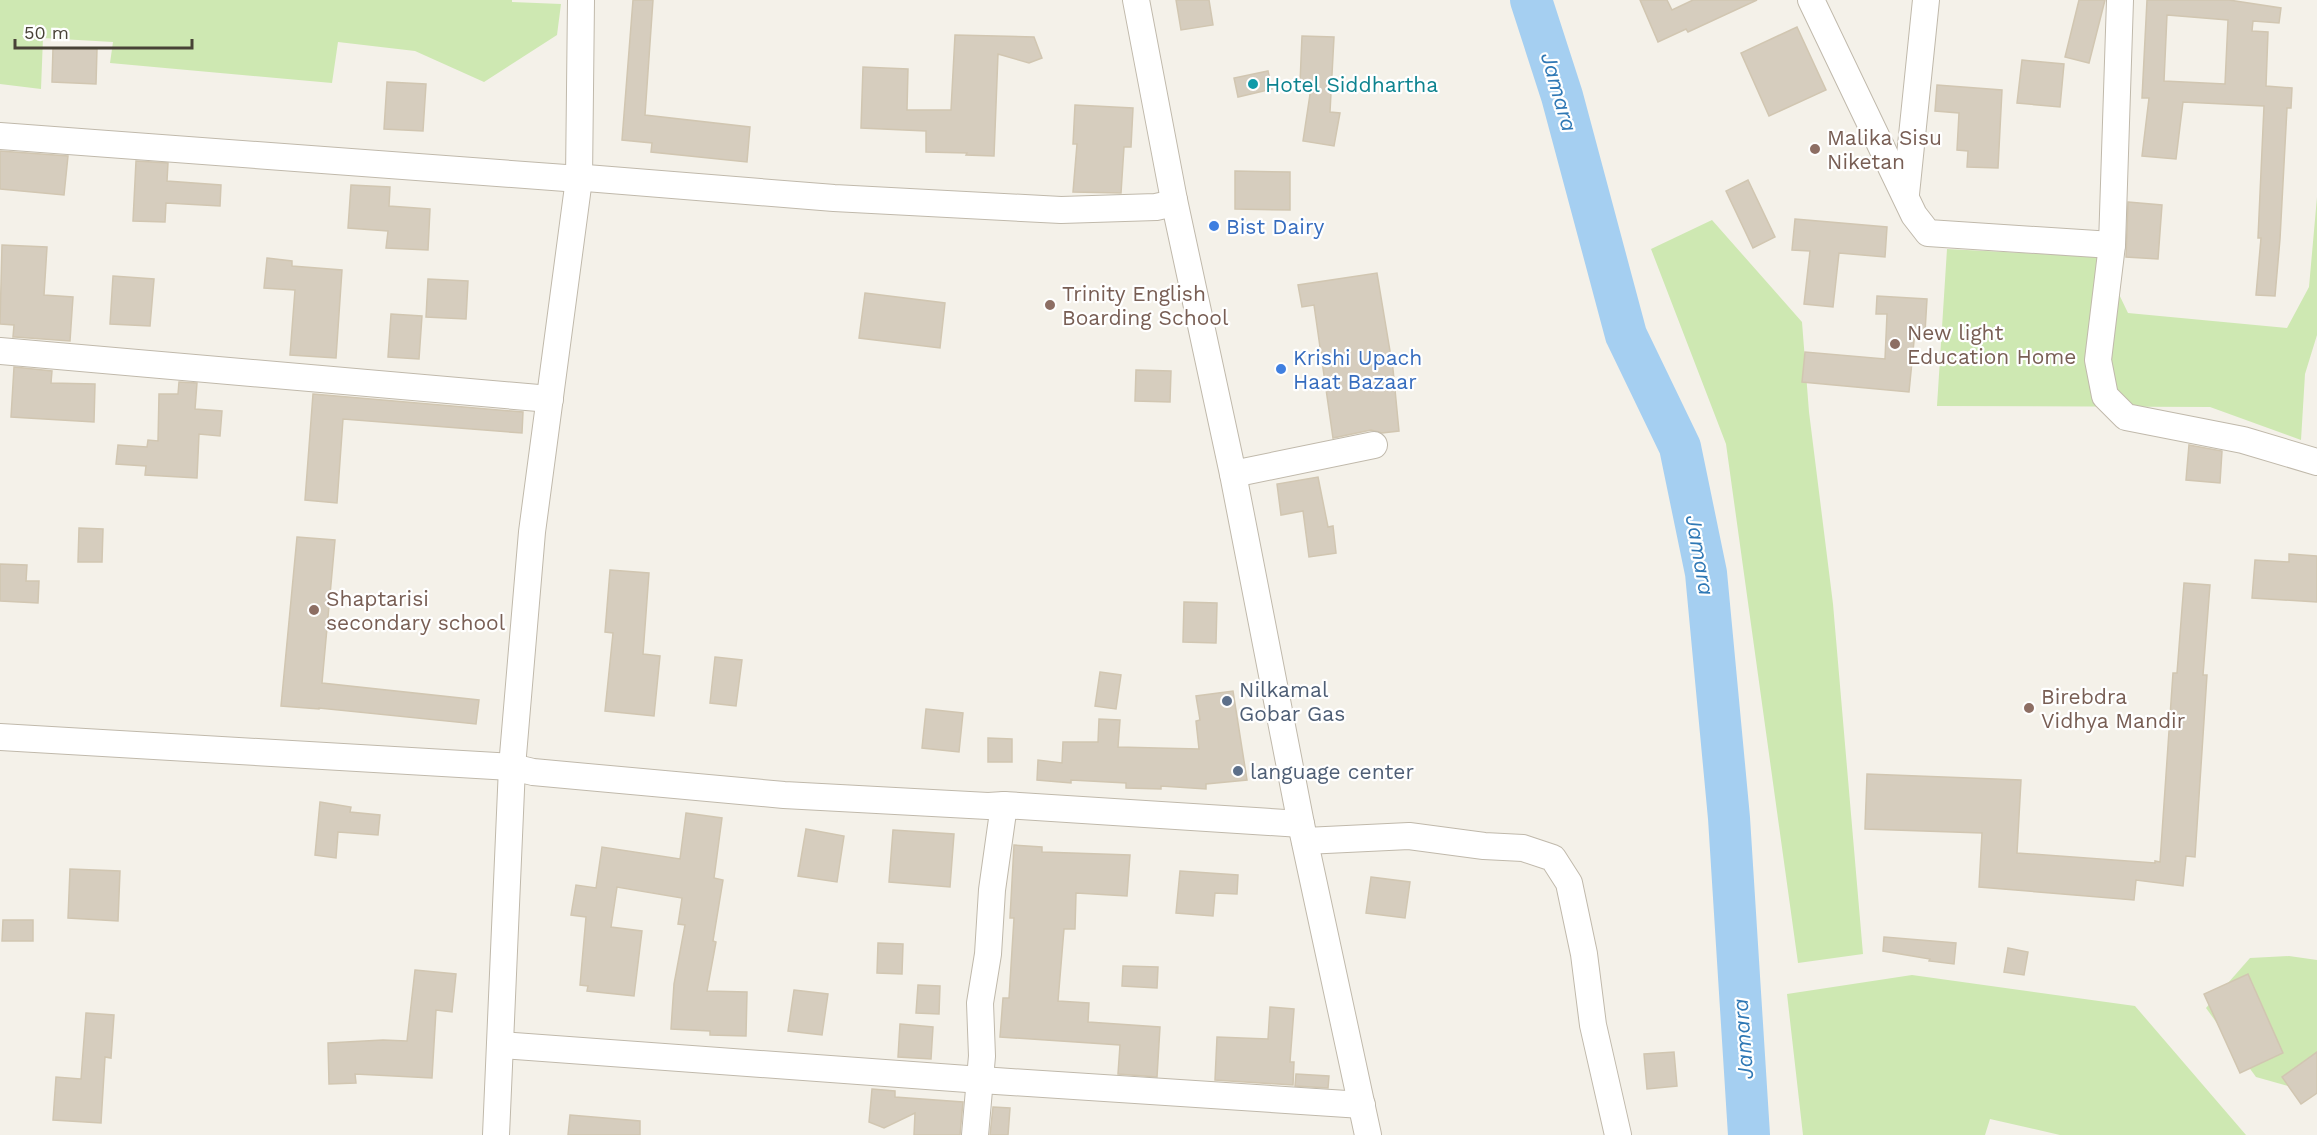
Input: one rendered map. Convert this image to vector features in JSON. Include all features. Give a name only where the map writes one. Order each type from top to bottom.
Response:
[{"type":"street","points":[[496,1135],[512,767],[532,532],[579,179],[580,0]]},
{"type":"street","points":[[1136,0],[1173,200],[1233,474],[1303,833],[1368,1135]]},
{"type":"street","points":[[1811,0],[1906,194],[1914,215],[1928,233],[2112,245]]},
{"type":"street","points":[[1906,194],[1926,0]]},
{"type":"street","points":[[2120,0],[2112,245],[2098,360],[2105,396],[2126,417],[2243,440],[2317,462]]},
{"type":"street","points":[[0,136],[579,179],[585,177],[834,198],[1061,210],[1156,207],[1173,200]]},
{"type":"street","points":[[0,351],[550,399]]},
{"type":"street","points":[[1233,474],[1374,445]]},
{"type":"street","points":[[0,737],[512,767],[533,772],[784,795],[1004,805],[1303,833],[1409,836],[1484,846],[1523,848],[1553,858],[1569,884],[1584,954],[1593,1025],[1618,1135]]},
{"type":"street","points":[[975,1135],[981,1080],[980,1003],[988,954],[992,890],[1004,805]]},
{"type":"street","points":[[500,1045],[1362,1105]]},
{"type":"green space","points":[[0,0],[512,0],[512,2],[561,4],[557,35],[484,82],[415,51],[338,42],[332,83],[110,63],[113,42],[43,38],[41,89],[0,84]]},
{"type":"green space","points":[[2317,197],[2317,335],[2305,374],[2301,440],[2210,407],[1937,406],[1947,249],[2101,257],[2128,313],[2287,328],[2309,287]]},
{"type":"green space","points":[[1712,220],[1802,322],[1809,412],[1833,604],[1863,954],[1798,963],[1726,444],[1651,249]]},
{"type":"green space","points":[[2289,956],[2317,960],[2317,1094],[2256,1077],[2206,1008],[2250,958]]},
{"type":"green space","points":[[1912,975],[2135,1006],[2246,1135],[2060,1135],[1990,1119],[1985,1135],[1803,1135],[1787,994]]},
{"type":"building","points":[[633,0],[653,0],[645,115],[750,127],[747,162],[651,152],[652,143],[622,140]]},
{"type":"building","points":[[1176,0],[1209,0],[1213,25],[1181,30]]},
{"type":"building","points":[[1640,0],[1667,0],[1672,10],[1693,0],[1757,0],[1688,32],[1686,29],[1658,42]]},
{"type":"building","points":[[2079,0],[2105,0],[2089,63],[2065,57]]},
{"type":"building","points":[[2147,0],[2229,0],[2281,8],[2279,23],[2253,21],[2252,31],[2268,32],[2266,86],[2292,88],[2291,108],[2287,108],[2275,296],[2256,295],[2261,238],[2258,238],[2264,106],[2183,102],[2176,159],[2142,156],[2149,98],[2142,98]],"holes":[[[2167,15],[2228,20],[2225,84],[2164,81]]]},
{"type":"building","points":[[1797,27],[1826,90],[1769,116],[1741,53]]},
{"type":"building","points":[[955,35],[1034,37],[1042,58],[1029,63],[998,54],[994,156],[926,152],[926,131],[861,128],[863,67],[908,69],[907,110],[951,110]]},
{"type":"building","points":[[1302,36],[1334,37],[1330,112],[1340,113],[1334,146],[1303,141],[1312,81],[1300,83]]},
{"type":"building","points":[[53,48],[97,49],[96,84],[52,82]]},
{"type":"building","points":[[2022,60],[2064,64],[2060,107],[2017,103]]},
{"type":"building","name":"Hotel Siddhartha","points":[[1268,71],[1272,89],[1238,97],[1234,78]]},
{"type":"building","points":[[387,82],[426,84],[423,131],[384,129]]},
{"type":"building","points":[[1937,85],[2002,90],[1998,168],[1967,167],[1968,151],[1957,150],[1959,113],[1935,111]]},
{"type":"building","points":[[1075,105],[1133,108],[1131,147],[1124,147],[1121,193],[1073,192],[1077,144],[1073,144]]},
{"type":"building","points":[[0,151],[68,156],[64,195],[0,189]]},
{"type":"building","points":[[136,161],[168,163],[167,181],[221,185],[220,206],[166,203],[165,222],[133,221]]},
{"type":"building","points":[[1235,171],[1290,172],[1290,210],[1235,209]]},
{"type":"building","points":[[1748,180],[1775,237],[1753,248],[1726,191]]},
{"type":"building","points":[[351,185],[390,187],[389,206],[430,209],[428,250],[386,248],[388,231],[348,228]]},
{"type":"building","points":[[2128,202],[2162,205],[2158,259],[2126,257]]},
{"type":"building","points":[[1795,219],[1887,227],[1885,257],[1839,253],[1833,307],[1804,304],[1810,251],[1792,250]]},
{"type":"building","points":[[2,245],[47,247],[44,295],[73,297],[70,341],[13,337],[14,325],[0,324]]},
{"type":"building","points":[[267,258],[292,261],[292,266],[342,270],[336,358],[290,355],[295,290],[264,288]]},
{"type":"building","points":[[1377,273],[1393,369],[1399,431],[1382,433],[1371,430],[1333,438],[1314,305],[1302,307],[1298,285]]},
{"type":"building","points":[[113,276],[154,279],[150,326],[110,324]]},
{"type":"building","points":[[428,279],[468,281],[466,319],[426,317]]},
{"type":"building","points":[[865,293],[945,303],[940,348],[859,338]]},
{"type":"building","points":[[1877,296],[1927,299],[1925,332],[1915,331],[1909,392],[1802,382],[1805,352],[1885,359],[1887,314],[1876,314]]},
{"type":"building","points":[[391,314],[422,316],[419,359],[388,357]]},
{"type":"building","points":[[14,367],[52,371],[51,383],[95,384],[94,422],[11,417]]},
{"type":"building","points":[[1136,370],[1171,371],[1170,402],[1135,401]]},
{"type":"building","points":[[179,382],[197,383],[195,409],[222,411],[220,436],[199,434],[197,478],[145,475],[146,466],[116,464],[118,445],[147,447],[148,440],[158,441],[159,394],[178,394]]},
{"type":"building","points":[[313,394],[523,412],[522,433],[343,419],[337,503],[305,500]]},
{"type":"building","points":[[2189,445],[2222,451],[2220,483],[2186,480]]},
{"type":"building","points":[[1318,477],[1328,527],[1333,526],[1336,553],[1309,557],[1303,511],[1281,515],[1277,484]]},
{"type":"building","points":[[79,528],[103,529],[102,562],[78,562]]},
{"type":"building","points":[[297,537],[335,540],[322,683],[479,700],[476,724],[281,706]]},
{"type":"building","points":[[2289,554],[2317,556],[2317,602],[2252,598],[2255,560],[2289,562]]},
{"type":"building","points":[[0,564],[27,565],[26,581],[39,581],[38,603],[0,601]]},
{"type":"building","points":[[610,570],[649,573],[643,654],[660,656],[654,716],[605,711],[613,633],[605,632]]},
{"type":"building","points":[[2184,583],[2210,585],[2203,675],[2207,675],[2195,857],[2186,856],[2183,886],[2136,880],[2134,900],[1979,887],[1982,833],[1865,829],[1867,774],[2021,780],[2017,853],[2160,862],[2173,673],[2177,673]]},
{"type":"building","points":[[1184,602],[1217,603],[1216,643],[1183,642]]},
{"type":"building","points":[[715,657],[742,660],[736,706],[710,703]]},
{"type":"building","points":[[1100,672],[1121,675],[1116,709],[1095,706]]},
{"type":"building","points":[[1233,691],[1247,780],[1206,784],[1206,789],[1161,786],[1161,789],[1126,788],[1126,783],[1071,780],[1071,783],[1037,780],[1038,760],[1062,763],[1063,742],[1098,742],[1099,719],[1120,720],[1118,747],[1199,749],[1196,721],[1200,720],[1196,696]]},
{"type":"building","points":[[926,709],[963,713],[959,752],[922,748]]},
{"type":"building","points":[[988,738],[1012,739],[1012,762],[988,762]]},
{"type":"building","points":[[320,802],[351,807],[350,812],[380,815],[378,835],[338,832],[336,858],[315,855]]},
{"type":"building","points":[[686,813],[722,818],[714,878],[723,880],[713,941],[716,942],[707,991],[747,992],[746,1036],[710,1035],[710,1031],[671,1029],[674,984],[685,925],[678,924],[682,898],[617,887],[611,927],[642,931],[634,996],[587,991],[588,986],[580,985],[586,917],[571,915],[576,885],[596,888],[602,847],[680,859]]},
{"type":"building","points":[[806,829],[844,836],[837,882],[798,876]]},
{"type":"building","points":[[893,830],[954,834],[950,887],[889,882]]},
{"type":"building","points":[[1014,845],[1042,847],[1042,852],[1130,855],[1127,896],[1076,893],[1075,929],[1064,929],[1058,1001],[1089,1003],[1088,1022],[1160,1027],[1157,1077],[1118,1074],[1120,1045],[1000,1037],[1003,998],[1009,998],[1014,918],[1010,918]]},
{"type":"building","points":[[70,869],[120,871],[118,921],[68,918]]},
{"type":"building","points":[[1180,871],[1238,875],[1237,894],[1215,893],[1213,916],[1176,913]]},
{"type":"building","points":[[1371,877],[1410,882],[1405,918],[1366,913]]},
{"type":"building","points":[[3,920],[33,920],[33,941],[2,941]]},
{"type":"building","points":[[1884,937],[1956,943],[1954,964],[1883,951]]},
{"type":"building","points":[[878,943],[903,944],[902,974],[877,973]]},
{"type":"building","points":[[2008,948],[2028,952],[2024,975],[2004,972]]},
{"type":"building","points":[[1123,966],[1158,967],[1157,988],[1122,986]]},
{"type":"building","points":[[415,970],[456,974],[452,1012],[436,1010],[432,1078],[355,1074],[356,1083],[329,1084],[328,1043],[407,1041]]},
{"type":"building","points":[[2248,974],[2283,1053],[2240,1073],[2204,994]]},
{"type":"building","points":[[918,985],[940,986],[939,1014],[916,1013]]},
{"type":"building","points":[[794,990],[828,994],[822,1035],[788,1031]]},
{"type":"building","points":[[1270,1007],[1294,1009],[1290,1062],[1294,1062],[1293,1085],[1215,1080],[1217,1037],[1268,1039]]},
{"type":"building","points":[[86,1013],[114,1015],[111,1058],[105,1057],[101,1123],[53,1120],[56,1077],[81,1079]]},
{"type":"building","points":[[900,1024],[933,1027],[931,1059],[898,1057]]},
{"type":"building","points":[[1674,1052],[1677,1086],[1647,1089],[1644,1054]]},
{"type":"building","points":[[2317,1052],[2317,1093],[2301,1104],[2282,1077]]},
{"type":"building","points":[[1296,1074],[1329,1076],[1328,1088],[1295,1086]]},
{"type":"building","points":[[872,1089],[895,1091],[895,1097],[963,1102],[960,1135],[914,1135],[915,1113],[884,1128],[869,1122]]},
{"type":"building","points":[[993,1107],[1010,1108],[1008,1135],[990,1135]]},
{"type":"building","points":[[570,1115],[640,1121],[640,1135],[568,1135]]},
{"type":"waterway","name":"Jamara","points":[[1531,0],[1562,96],[1626,335],[1680,447],[1706,573],[1729,818],[1749,1135]]},
{"type":"place","name":"Hotel Siddhartha","points":[[1253,84]]},
{"type":"place","name":"Malika Sisu Niketan","points":[[1815,149]]},
{"type":"place","name":"Bist Dairy","points":[[1214,226]]},
{"type":"place","name":"Trinity English Boarding School","points":[[1050,305]]},
{"type":"place","name":"New light Education Home","points":[[1895,344]]},
{"type":"place","name":"Krishi Upach Haat Bazaar","points":[[1281,369]]},
{"type":"place","name":"Shaptarisi secondary school","points":[[314,610]]},
{"type":"place","name":"Nilkamal Gobar Gas","points":[[1227,701]]},
{"type":"place","name":"Birebdra Vidhya Mandir","points":[[2029,708]]},
{"type":"place","name":"language center","points":[[1238,771]]}]
